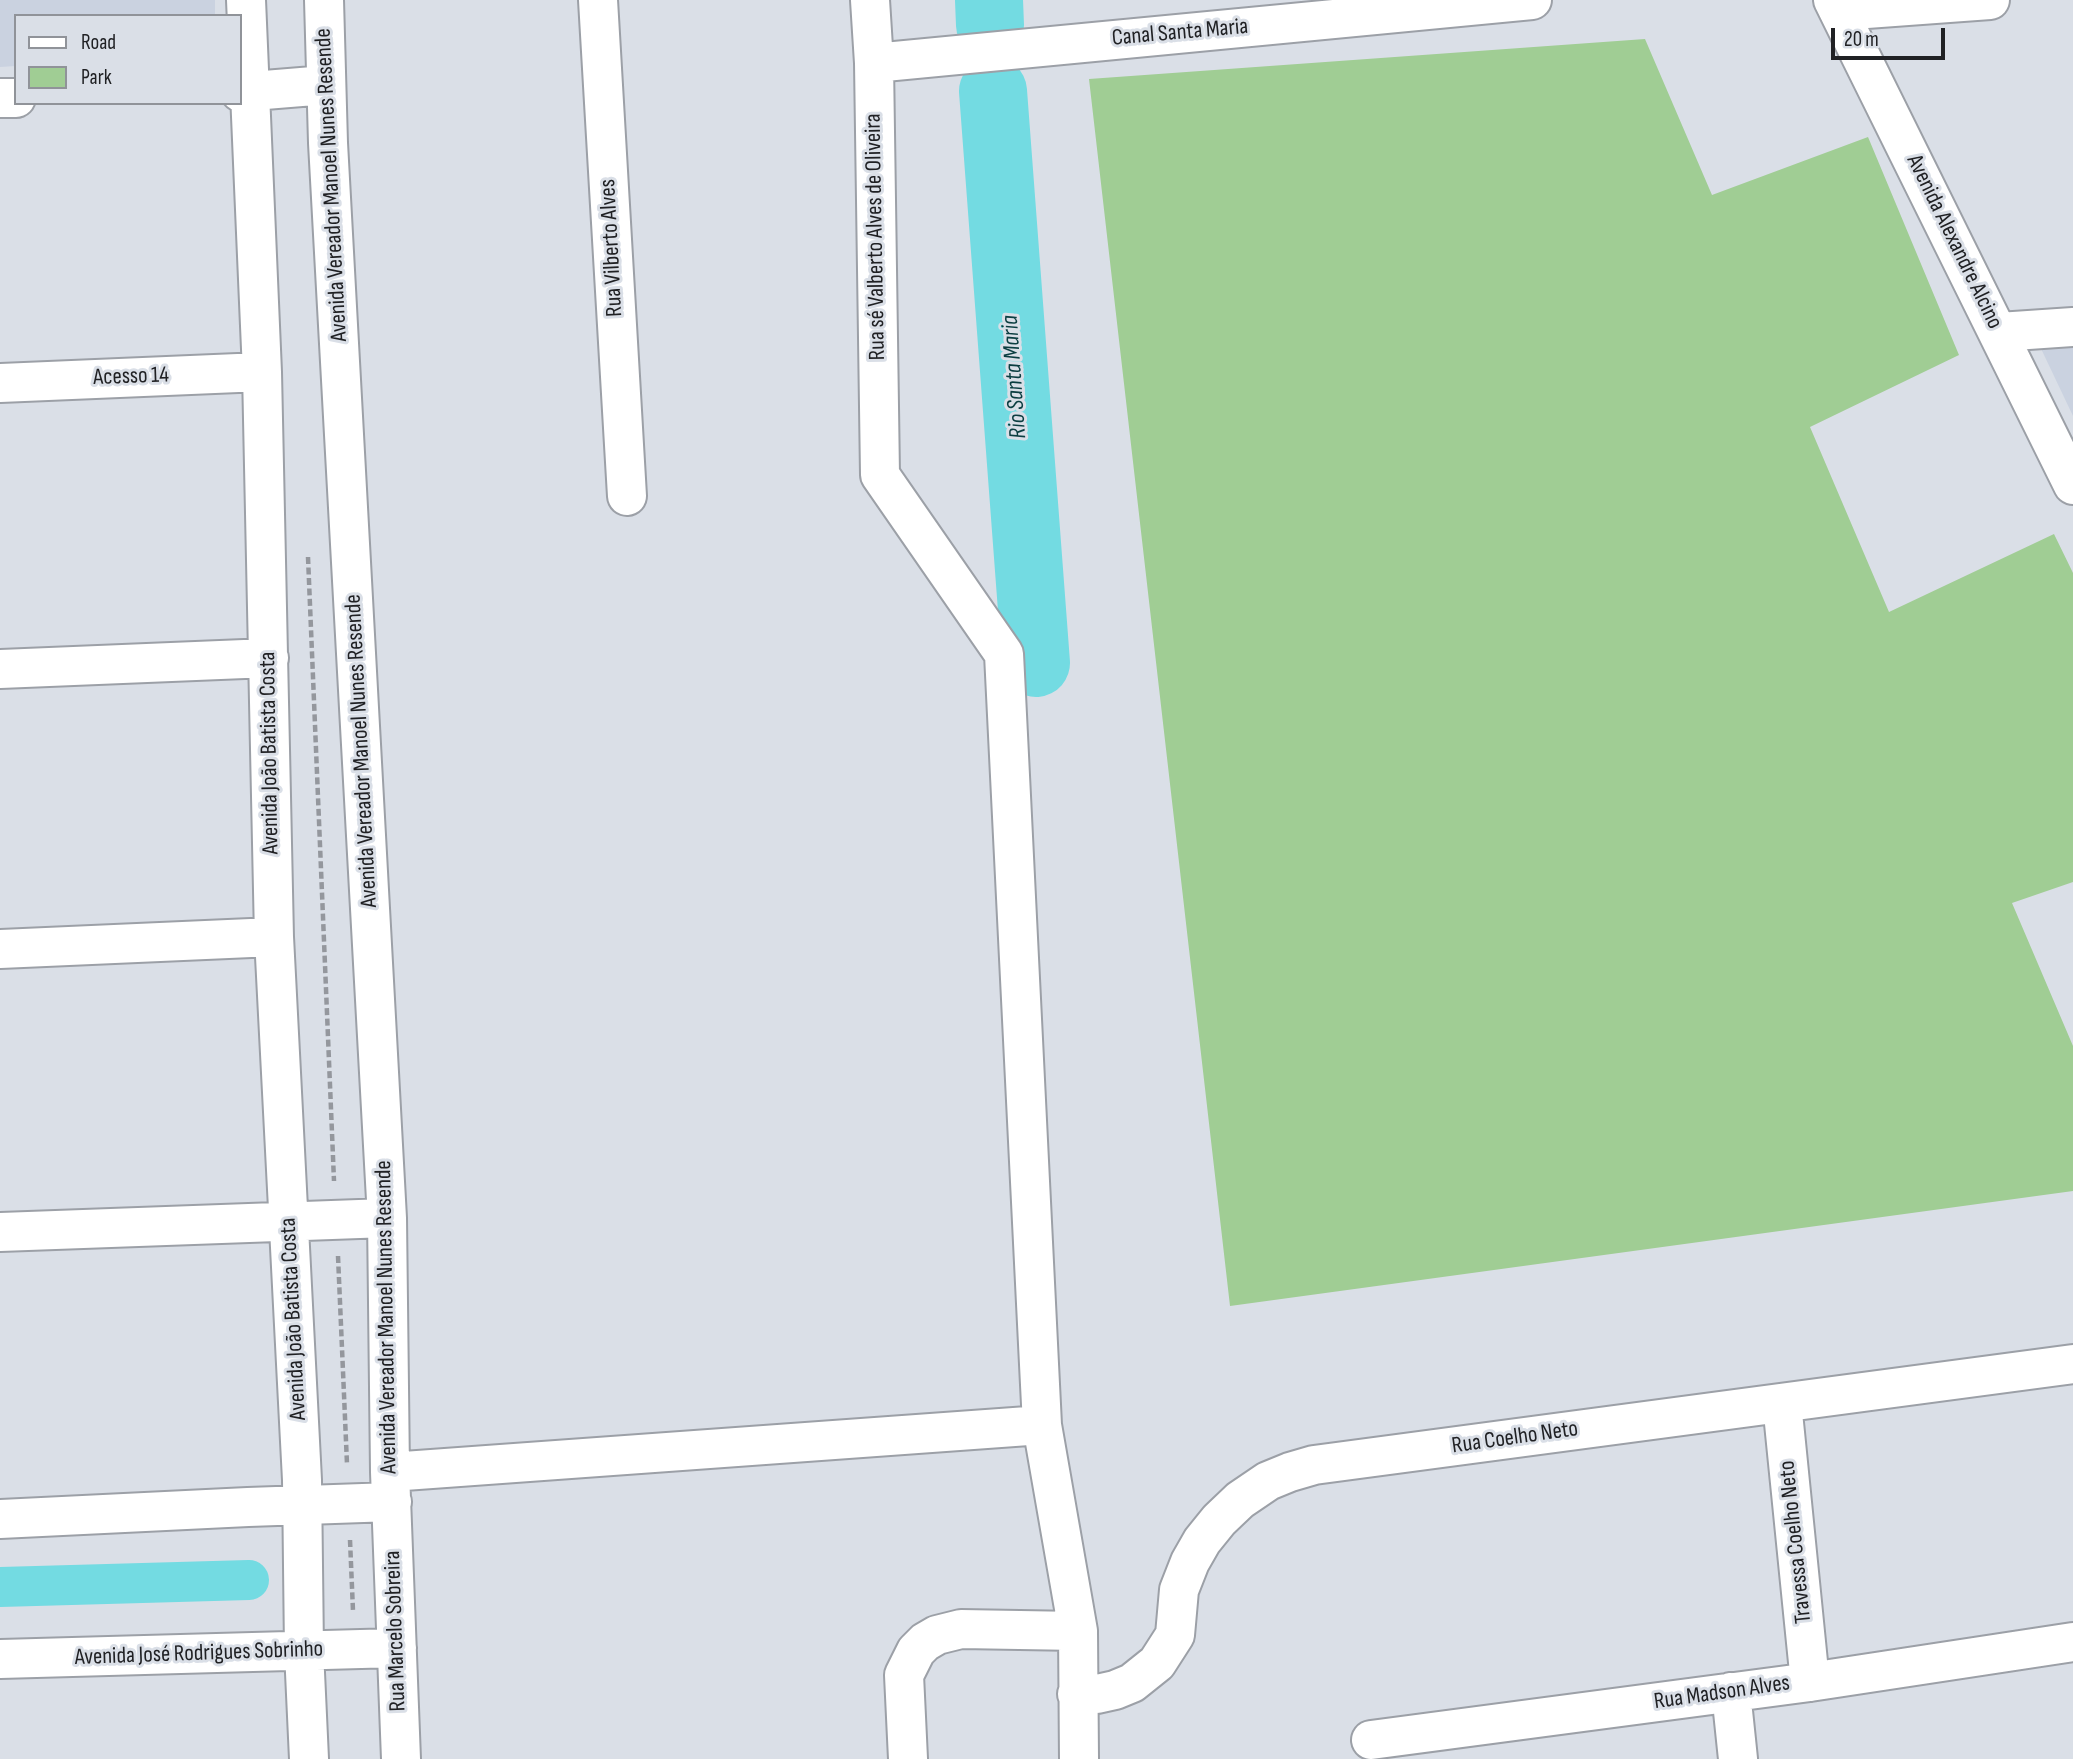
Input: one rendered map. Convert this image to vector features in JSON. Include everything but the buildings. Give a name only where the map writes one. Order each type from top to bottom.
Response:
[{"type":"street","name":"Avenida João Batista Costa","points":[[246,0],[245,92],[262,372],[274,937],[302,1505]]},
{"type":"street","name":"Avenida Vereador Manoel Nunes Resende","points":[[324,0],[326,85],[387,1218],[391,1487]]},
{"type":"street","name":"Rua Vilberto Alves","points":[[597,0],[627,496]]},
{"type":"street","name":"Rua sé Valberto Alves de Oliveira","points":[[870,0],[874,63],[880,475],[1004,654],[1042,1425]]},
{"type":"street","name":"Canal Santa Maria","points":[[874,63],[1485,2],[1532,0]]},
{"type":"street","points":[[1836,5],[1990,0]]},
{"type":"street","name":"Avenida Alexandre Alcino","points":[[1836,5],[2073,485]]},
{"type":"street","points":[[245,92],[326,85]]},
{"type":"street","points":[[1999,332],[2073,327]]},
{"type":"street","name":"Acesso 14","points":[[0,383],[262,372]]},
{"type":"street","points":[[0,669],[269,658]]},
{"type":"street","points":[[0,949],[274,937]]},
{"type":"street","points":[[0,1232],[387,1218]]},
{"type":"street","name":"Rua Coelho Neto","points":[[1077,1695],[1115,1690],[1132,1683],[1157,1663],[1175,1634],[1179,1590],[1202,1541],[1240,1500],[1279,1477],[1314,1465],[2073,1364]]},
{"type":"street","name":"Travessa Coelho Neto","points":[[1782,1403],[1810,1682]]},
{"type":"street","points":[[0,1519],[349,1503],[391,1487],[1042,1425],[1077,1631],[1079,1759]]},
{"type":"street","name":"Rua Marcelo Sobreira","points":[[391,1487],[401,1759]]},
{"type":"street","points":[[302,1505],[309,1759]]},
{"type":"street","points":[[908,1759],[904,1675],[916,1651],[925,1642],[937,1634],[961,1629],[1077,1631]]},
{"type":"street","name":"Rua Madson Alves","points":[[1371,1740],[1810,1682],[2073,1642]]},
{"type":"street","name":"Avenida José Rodrigues Sobrinho","points":[[0,1659],[397,1648]]},
{"type":"street","points":[[1731,1692],[1738,1759]]},
{"type":"path","points":[[307,545],[355,1649]]},
{"type":"shaded area","points":[[0,0],[215,0],[215,14],[14,14],[14,66],[0,67]]},
{"type":"shaded area","points":[[2073,335],[2073,416],[2035,336]]},
{"type":"green space","points":[[1645,39],[1712,195],[1868,137],[1959,355],[1810,427],[1889,612],[2054,534],[2073,573],[2073,882],[2012,903],[2073,1046],[2073,1191],[1230,1306],[1089,79]]},
{"type":"waterway","name":"Rio Santa Maria","points":[[989,0],[990,25]]},
{"type":"waterway","name":"Rio Santa Maria","points":[[993,91],[1036,663]]},
{"type":"waterway","points":[[0,1587],[249,1580]]}]
